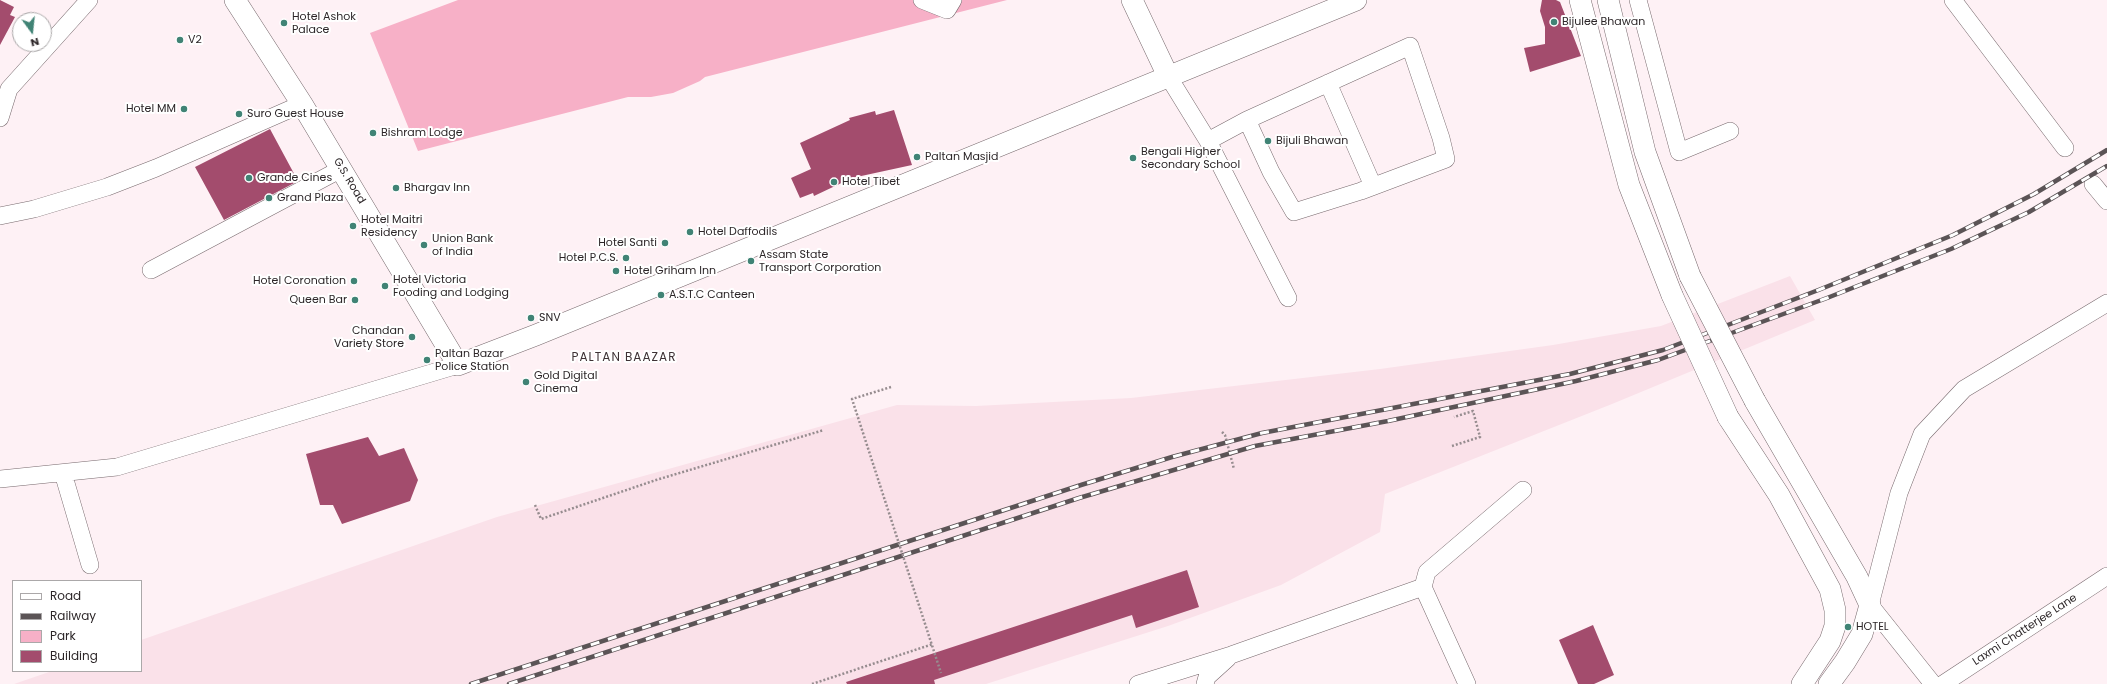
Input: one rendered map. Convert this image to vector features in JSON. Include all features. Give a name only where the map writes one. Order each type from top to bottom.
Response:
[{"type":"main road","name":"G.S. Road","points":[[235,0],[342,169],[458,365]]},
{"type":"main road","points":[[1132,0],[1168,76]]},
{"type":"main road","points":[[1580,0],[1629,185],[1672,295],[1728,417],[1779,495],[1830,589],[1835,610],[1835,626],[1830,641],[1802,684]]},
{"type":"main road","points":[[1608,0],[1645,152],[1690,276],[1762,414],[1856,577],[1870,605],[1862,634],[1845,662],[1829,684]]},
{"type":"main road","points":[[458,365],[536,335],[1168,76],[1343,2]]},
{"type":"street","points":[[0,118],[4,87],[90,0]]},
{"type":"street","points":[[922,0],[947,10],[953,0]]},
{"type":"street","points":[[1638,0],[1679,152],[1730,131]]},
{"type":"street","points":[[1953,0],[2065,148]]},
{"type":"street","points":[[1208,140],[1247,120],[1410,46],[1441,138],[1446,159],[1373,186],[1294,212],[1271,172],[1247,120]]},
{"type":"street","points":[[1168,76],[1208,140],[1288,298]]},
{"type":"street","points":[[1328,83],[1373,186]]},
{"type":"street","points":[[0,216],[34,209],[107,186],[156,168],[302,104]]},
{"type":"street","points":[[151,270],[342,169]]},
{"type":"street","points":[[2093,184],[2107,201]]},
{"type":"street","points":[[1933,684],[1870,605],[1899,493],[1922,434],[1964,389],[2107,303]]},
{"type":"street","points":[[0,479],[117,467],[458,365]]},
{"type":"street","points":[[63,472],[90,565]]},
{"type":"street","points":[[1467,684],[1423,587],[1427,572],[1523,490]]},
{"type":"street","name":"Laxmi Chatterjee Lane","points":[[1944,684],[2107,576]]},
{"type":"street","points":[[1138,684],[1231,655],[1423,587]]},
{"type":"street","points":[[1205,684],[1208,677],[1231,655]]},
{"type":"path","points":[[891,387],[852,399],[933,644],[941,673]]},
{"type":"path","points":[[1452,446],[1480,437],[1473,411],[1454,417]]},
{"type":"path","points":[[535,505],[540,519],[656,480],[824,430]]},
{"type":"path","points":[[1222,432],[1225,435],[1234,469]]},
{"type":"path","points":[[812,684],[933,644]]},
{"type":"shaded area","points":[[1790,276],[1815,320],[1612,404],[1385,494],[1380,532],[1281,585],[1168,626],[986,684],[14,684],[49,672],[142,672],[142,640],[497,517],[897,405],[976,406],[1131,398],[1380,369],[1553,345],[1661,326]]},
{"type":"green space","points":[[458,0],[1007,0],[705,77],[700,81],[673,93],[651,97],[628,97],[418,151],[370,33]]},
{"type":"building","points":[[0,0],[14,7],[10,15],[12,16],[12,23],[0,45]]},
{"type":"building","points":[[1542,0],[1556,0],[1560,2],[1581,56],[1530,72],[1524,48],[1545,44],[1545,27],[1540,11]]},
{"type":"building","points":[[894,110],[912,165],[852,178],[814,196],[813,193],[800,198],[791,178],[811,169],[800,143],[850,120],[849,118],[875,111],[876,115]]},
{"type":"building","name":"Grande Cines","points":[[270,129],[298,181],[224,220],[195,167]]},
{"type":"building","points":[[368,437],[379,456],[404,448],[418,480],[410,501],[342,524],[333,505],[320,505],[306,454]]},
{"type":"building","points":[[1187,570],[1199,607],[1136,628],[1132,615],[934,680],[935,684],[847,684],[846,682]]},
{"type":"building","points":[[1593,625],[1614,675],[1594,684],[1578,684],[1559,640]]},
{"type":"railway","points":[[471,684],[1081,485],[1172,457],[1262,433],[1570,374],[1663,350],[1821,289],[1953,235],[2034,194],[2107,150]]},
{"type":"railway","points":[[509,684],[1079,498],[1255,446],[1388,421],[1576,381],[1658,360],[1827,298],[1951,249],[2029,212],[2107,166]]},
{"type":"place","name":"Bijulee Bhawan","points":[[1554,22]]},
{"type":"place","name":"Hotel Ashok Palace","points":[[284,23]]},
{"type":"place","name":"V2","points":[[180,40]]},
{"type":"place","name":"Hotel MM","points":[[184,109]]},
{"type":"place","name":"Suro Guest House","points":[[239,114]]},
{"type":"place","name":"Bishram Lodge","points":[[373,133]]},
{"type":"place","name":"Bijuli Bhawan","points":[[1268,141]]},
{"type":"place","name":"Paltan Masjid","points":[[917,157]]},
{"type":"place","name":"Bengali Higher Secondary School","points":[[1133,158]]},
{"type":"place","name":"Grande Cines","points":[[249,178]]},
{"type":"place","name":"Hotel Tibet","points":[[834,182]]},
{"type":"place","name":"Bhargav Inn","points":[[396,188]]},
{"type":"place","name":"Grand Plaza","points":[[269,198]]},
{"type":"place","name":"Hotel Maitri Residency","points":[[353,226]]},
{"type":"place","name":"Hotel Daffodils","points":[[690,232]]},
{"type":"place","name":"Hotel Santi","points":[[665,243]]},
{"type":"place","name":"Union Bank of India","points":[[424,245]]},
{"type":"place","name":"Hotel P.C.S.","points":[[626,258]]},
{"type":"place","name":"Assam State Transport Corporation","points":[[751,261]]},
{"type":"place","name":"Hotel Griham Inn","points":[[616,271]]},
{"type":"place","name":"Hotel Coronation","points":[[354,281]]},
{"type":"place","name":"Hotel Victoria Fooding and Lodging","points":[[385,286]]},
{"type":"place","name":"A.S.T.C Canteen","points":[[661,295]]},
{"type":"place","name":"Queen Bar","points":[[355,300]]},
{"type":"place","name":"SNV","points":[[531,318]]},
{"type":"place","name":"Chandan Variety Store","points":[[412,337]]},
{"type":"place","name":"Paltan Bazar Police Station","points":[[427,360]]},
{"type":"place","name":"Gold Digital Cinema","points":[[526,382]]},
{"type":"place","name":"HOTEL","points":[[1848,627]]},
{"type":"district","name":"PALTAN BAAZAR","points":[[624,358]]}]
